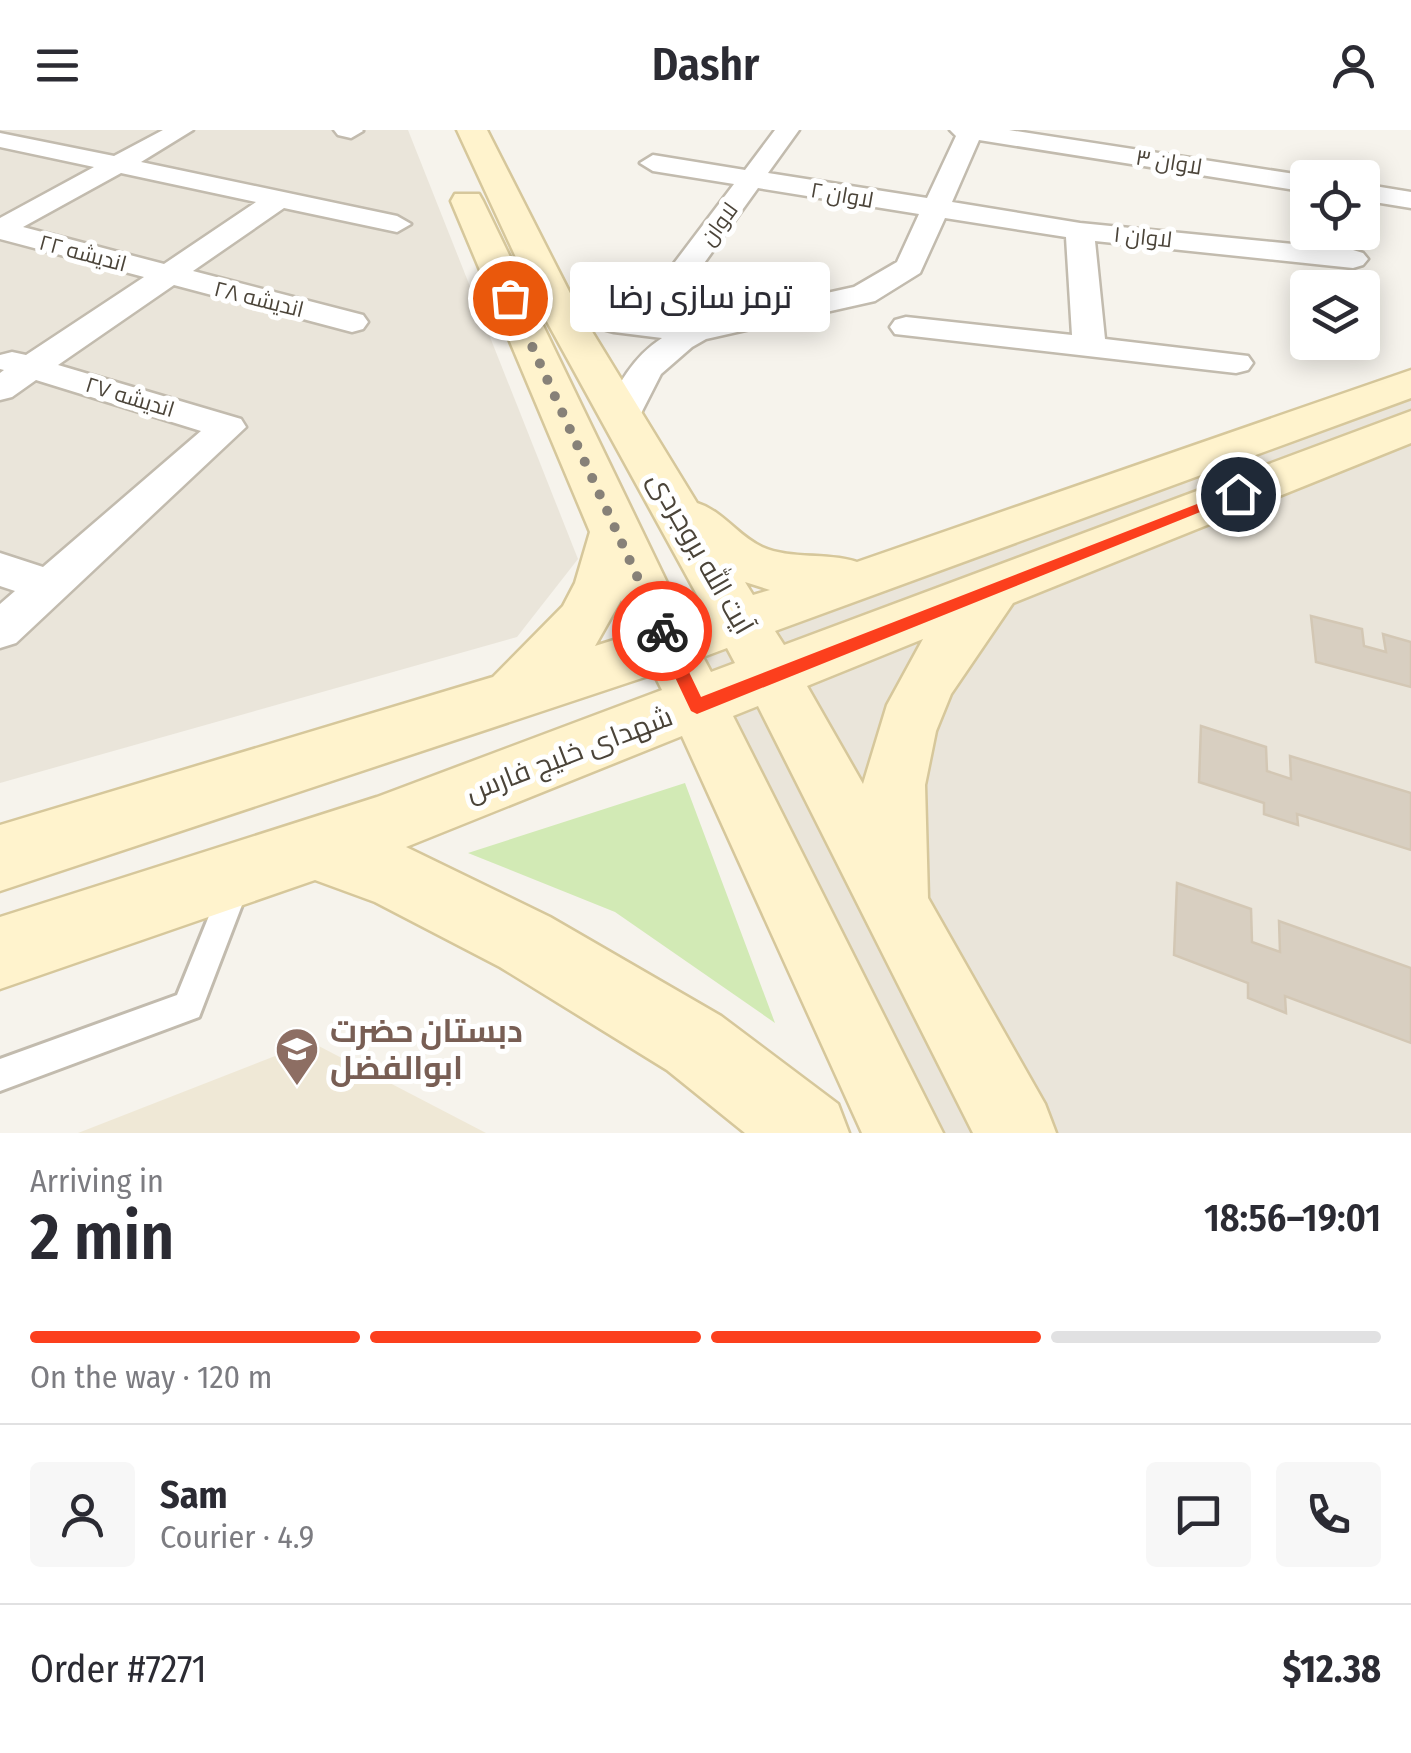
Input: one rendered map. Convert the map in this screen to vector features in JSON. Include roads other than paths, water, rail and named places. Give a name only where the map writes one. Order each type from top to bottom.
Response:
[{"type":"main road","points":[[435,130],[614,532],[903,1133]]},
{"type":"main road","name":"آیت الله بروجردی","points":[[472,130],[558,307],[772,676],[1016,1133]]},
{"type":"main road","points":[[0,858],[668,646],[1411,383]]},
{"type":"main road","name":"شهدای خلیج فارس","points":[[0,953],[316,849],[697,706],[1411,426]]},
{"type":"main road","points":[[673,504],[741,560],[775,572],[866,579]]},
{"type":"main road","points":[[502,701],[578,631],[596,600],[614,532]]},
{"type":"main road","points":[[895,908],[894,786],[918,694],[957,632],[995,590]]},
{"type":"main road","points":[[758,836],[772,819],[790,807],[822,799],[840,801]]},
{"type":"main road","points":[[316,849],[392,876],[525,942],[694,1043],[809,1133]]},
{"type":"street","points":[[0,138],[58,130]]},
{"type":"street","points":[[0,230],[182,130]]},
{"type":"street","name":"لاوان","points":[[738,291],[690,279],[687,266],[787,130]]},
{"type":"street","name":"لاوان ۳","points":[[962,130],[1290,181]]},
{"type":"street","points":[[622,417],[645,369],[664,348],[694,332],[864,294],[909,268],[971,131]]},
{"type":"street","points":[[0,138],[397,224]]},
{"type":"street","points":[[653,163],[751,180]]},
{"type":"street","name":"لاوان ۲","points":[[751,180],[934,210]]},
{"type":"street","points":[[1380,195],[1411,200]]},
{"type":"street","points":[[0,390],[16,363],[165,276],[282,198]]},
{"type":"street","name":"لاوان ۱","points":[[934,210],[1080,231],[1352,258]]},
{"type":"street","name":"اندیشه ۲۲","points":[[0,230],[165,276]]},
{"type":"street","points":[[1080,231],[1089,346]]},
{"type":"street","name":"اندیشه ۲۸","points":[[165,276],[352,322]]},
{"type":"street","points":[[558,307],[614,322],[694,332]]},
{"type":"street","points":[[906,327],[1236,362]]},
{"type":"street","name":"اندیشه ۲۷","points":[[16,363],[228,427],[50,586]]},
{"type":"street","points":[[0,569],[50,586],[0,630]]},
{"type":"lane","points":[[0,1075],[188,1006],[240,874]]},
{"type":"place","name":"ترمز سازی رضا","points":[[510,298]]},
{"type":"place","name":"دبستان حضرت ابوالفضل","points":[[297,1087]]}]
